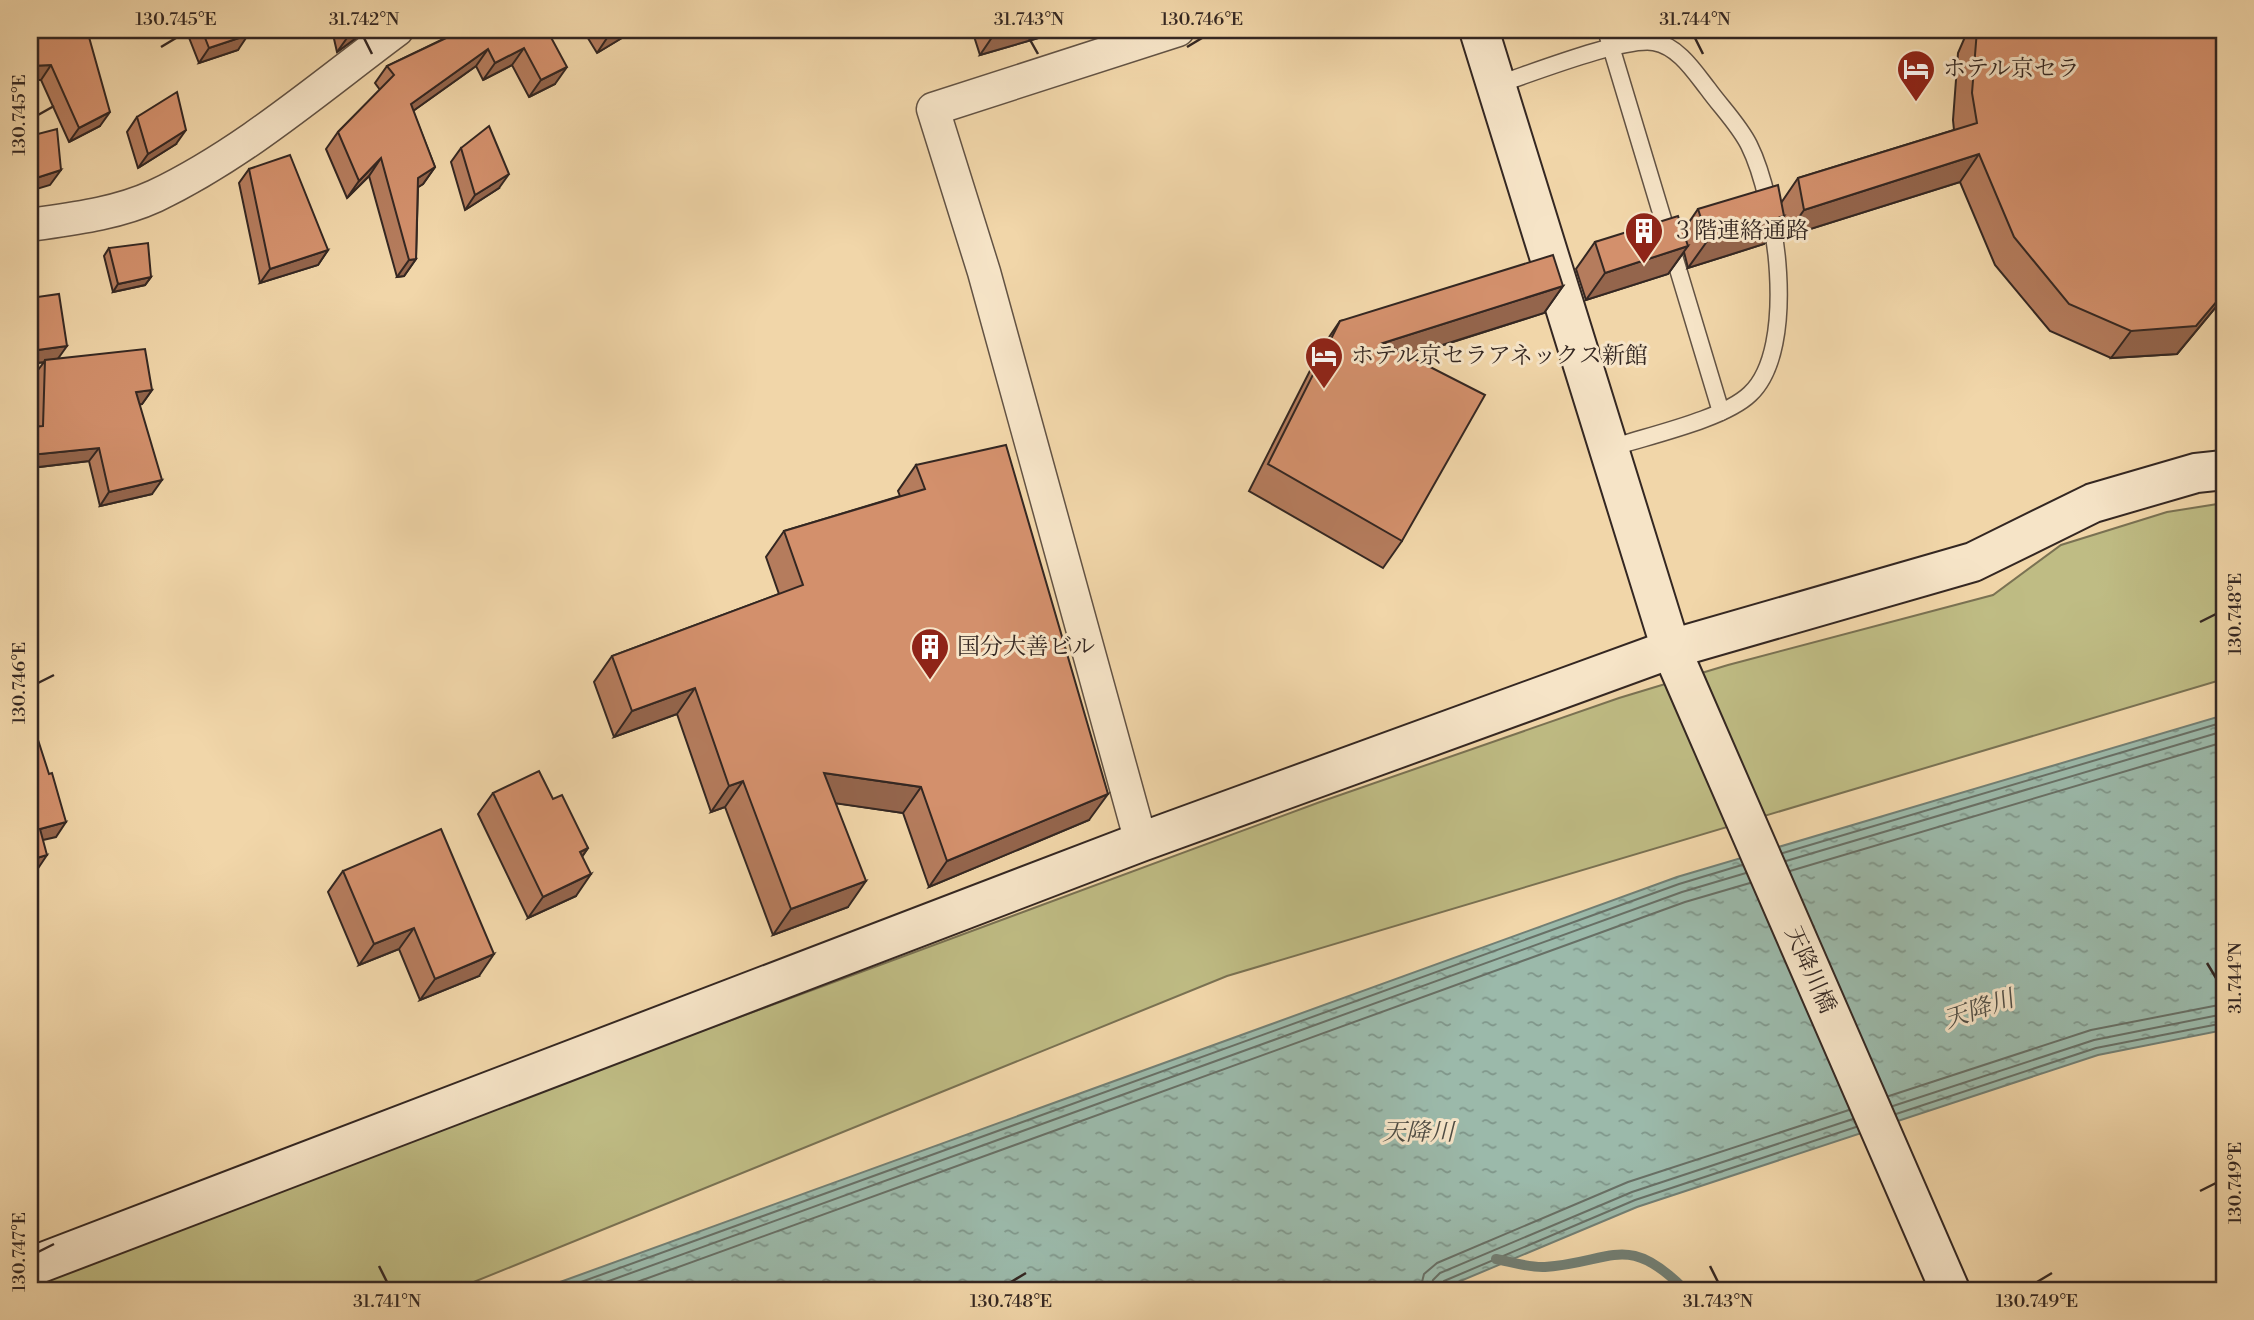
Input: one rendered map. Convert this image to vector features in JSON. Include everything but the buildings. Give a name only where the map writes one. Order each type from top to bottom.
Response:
[{"type":"street","points":[[30,225],[92,216],[153,197],[233,152],[397,30]]},
{"type":"street","points":[[1141,842],[984,272],[933,109],[1178,30]]},
{"type":"street","name":"天降川橋","points":[[1479,30],[1671,649],[1950,1290]]},
{"type":"street","points":[[30,1266],[1141,842],[1671,649],[1973,562],[2093,503],[2196,473],[2224,470]]},
{"type":"lane","points":[[1606,30],[1721,412]]},
{"type":"lane","points":[[1496,85],[1630,42],[1656,42],[1685,59],[1749,143],[1767,190],[1777,271],[1776,343],[1765,372],[1752,393],[1721,412],[1608,449]]},
{"type":"shaded area","points":[[2224,503],[2224,679],[1227,976],[454,1290],[30,1290],[30,1286],[610,1065],[1320,802],[1619,698],[1728,665],[1993,595],[2061,545],[2167,512]]},
{"type":"water","name":"天降川","points":[[2224,715],[2224,1030],[2098,1055],[1637,1207],[1439,1290],[538,1290],[1677,877]]},
{"type":"waterway","points":[[1496,1259],[1545,1267],[1619,1254],[1633,1255],[1665,1272],[1685,1290]]},
{"type":"place","name":"ホテル京セラ","points":[[1916,103]]},
{"type":"place","name":"３階連絡通路","points":[[1644,265]]},
{"type":"place","name":"ホテル京セラアネックス新館","points":[[1324,390]]},
{"type":"place","name":"国分大善ビル","points":[[930,681]]}]
